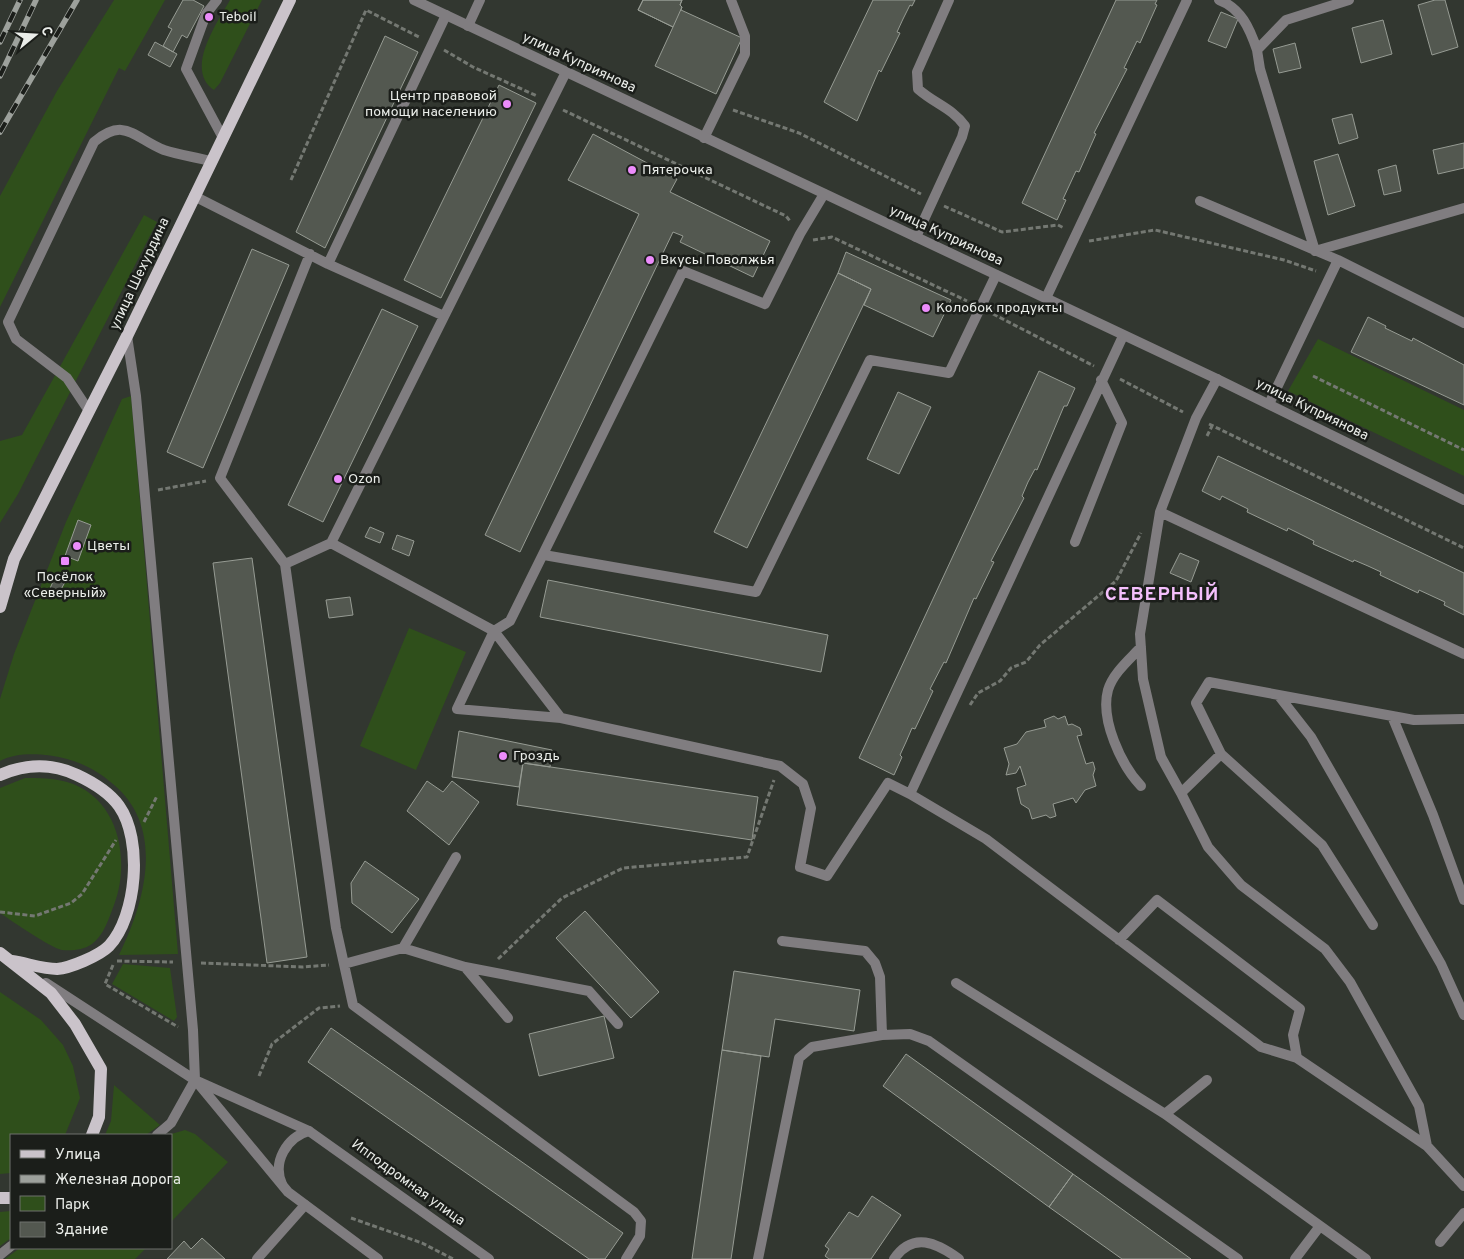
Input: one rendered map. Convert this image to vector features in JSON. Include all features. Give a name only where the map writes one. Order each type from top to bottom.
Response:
[{"type":"main road","name":"улица Шехурдина","points":[[0,607],[14,559],[127,336],[222,136],[290,0]]},
{"type":"main road","name":"улица Шехурдина","points":[[0,573],[14,559]]},
{"type":"main road","points":[[0,775],[14,769],[33,766],[52,767],[71,773],[94,784],[118,805],[124,816],[130,832],[135,868],[130,898],[121,926],[104,949],[78,964],[56,969],[12,961]]},
{"type":"main road","points":[[0,953],[51,993],[75,1024],[101,1069],[99,1117],[92,1134]]},
{"type":"street","points":[[217,0],[206,14],[186,69],[222,136]]},
{"type":"street","name":"улица Куприянова","points":[[414,0],[1217,379],[1464,500]]},
{"type":"street","points":[[468,26],[480,0]]},
{"type":"street","points":[[704,138],[745,54],[745,36],[731,0]]},
{"type":"street","points":[[916,237],[962,137],[965,126],[956,113],[929,98],[918,89],[917,72],[949,0]]},
{"type":"street","points":[[1046,298],[1187,0]]},
{"type":"street","points":[[1219,0],[1232,5],[1250,29],[1258,50],[1260,69],[1314,251]]},
{"type":"street","points":[[1258,50],[1286,20],[1349,0]]},
{"type":"street","points":[[328,264],[431,43],[446,15]]},
{"type":"street","points":[[285,564],[331,543],[566,72]]},
{"type":"street","points":[[89,411],[68,378],[16,339],[8,322],[94,142],[108,130],[124,129],[164,150],[210,161]]},
{"type":"street","points":[[824,194],[800,234],[765,304],[683,271],[510,621],[494,630],[457,709],[561,718],[780,766],[804,784],[811,808],[800,867],[827,876],[888,783],[986,839],[1261,1047],[1296,1058],[1427,1146],[1464,1186]]},
{"type":"street","points":[[194,196],[328,264],[444,316]]},
{"type":"street","points":[[1200,200],[1338,260],[1464,323]]},
{"type":"street","points":[[1314,251],[1464,208]]},
{"type":"street","points":[[310,254],[220,478],[285,564],[336,928],[353,1005],[634,1212],[641,1222],[640,1236],[626,1259]]},
{"type":"street","points":[[1269,404],[1338,260]]},
{"type":"street","points":[[544,555],[756,592],[870,360],[949,374],[996,275]]},
{"type":"street","points":[[127,336],[136,396],[188,963],[194,1080],[171,1123],[158,1134]]},
{"type":"street","points":[[910,794],[1123,336]]},
{"type":"street","points":[[1075,542],[1122,423],[1103,376]]},
{"type":"street","points":[[1217,379],[1196,418],[1160,512],[1140,634],[1143,678],[1161,757],[1208,847],[1241,885],[1325,949],[1350,982],[1419,1106],[1427,1146]]},
{"type":"street","points":[[1160,512],[1464,654]]},
{"type":"street","points":[[331,543],[494,630],[561,718]]},
{"type":"street","points":[[1141,647],[1108,688],[1106,708],[1115,744],[1131,775],[1141,786]]},
{"type":"street","points":[[1374,925],[1322,845],[1221,754],[1196,703],[1209,682],[1414,720],[1464,719]]},
{"type":"street","points":[[1279,696],[1316,745],[1441,964],[1464,1016]]},
{"type":"street","points":[[1392,716],[1433,815],[1464,900]]},
{"type":"street","points":[[1181,793],[1221,754]]},
{"type":"street","points":[[403,948],[456,857]]},
{"type":"street","points":[[1119,940],[1157,900],[1300,1009],[1293,1035],[1296,1058]]},
{"type":"street","points":[[782,941],[865,951],[875,962],[880,977],[882,1035]]},
{"type":"street","points":[[344,964],[403,948],[465,967],[589,991],[618,1024]]},
{"type":"street","points":[[12,961],[194,1080],[288,1192],[378,1259]]},
{"type":"street","points":[[465,967],[508,1018]]},
{"type":"street","points":[[956,983],[1165,1114],[1366,1259]]},
{"type":"street","points":[[758,1259],[799,1058],[812,1046],[882,1035],[910,1034],[930,1041],[1238,1259]]},
{"type":"street","name":"Ипподромная улица","points":[[194,1080],[309,1131],[490,1259]]},
{"type":"street","points":[[1165,1114],[1207,1080]]},
{"type":"street","points":[[288,1192],[278,1175],[279,1160],[293,1138],[309,1131]]},
{"type":"street","points":[[257,1259],[305,1204]]},
{"type":"street","points":[[1440,1242],[1464,1213]]},
{"type":"street","points":[[1295,1259],[1320,1226]]},
{"type":"street","points":[[894,1259],[898,1252],[910,1244],[927,1241],[942,1247],[959,1259]]},
{"type":"street","points":[[0,1255],[10,1247]]},
{"type":"path","points":[[291,180],[366,10],[473,67],[786,216],[800,234],[812,240],[832,236],[980,307],[1103,376],[1196,418],[1464,548]]},
{"type":"path","points":[[515,92],[518,87]]},
{"type":"path","points":[[721,106],[799,133],[1002,232],[1058,225],[1091,242],[1155,230],[1284,260],[1329,276]]},
{"type":"path","points":[[1313,376],[1464,450]]},
{"type":"path","points":[[1204,442],[1212,426]]},
{"type":"path","points":[[155,490],[220,478]]},
{"type":"path","points":[[967,709],[978,693],[1000,681],[1011,668],[1026,662],[1040,645],[1116,581],[1139,535],[1160,512]]},
{"type":"path","points":[[485,971],[562,898],[623,868],[747,857],[780,766]]},
{"type":"path","points":[[178,964],[115,961],[105,984],[178,1028]]},
{"type":"path","points":[[198,962],[302,967],[344,964]]},
{"type":"path","points":[[259,1076],[272,1044],[319,1008],[353,1005]]},
{"type":"path","points":[[343,1213],[351,1218],[422,1243],[453,1259]]},
{"type":"green space","points":[[114,0],[165,0],[125,71],[119,68],[0,307],[0,196],[57,91]]},
{"type":"green space","points":[[230,0],[262,0],[220,83],[214,90],[206,81],[202,71],[202,59],[211,33]]},
{"type":"green space","points":[[144,215],[157,222],[18,494],[0,523],[0,441],[22,435]]},
{"type":"green space","points":[[1318,339],[1464,410],[1464,476],[1288,391]]},
{"type":"green space","points":[[131,396],[178,954],[119,955],[143,889],[146,866],[145,843],[140,822],[130,802],[113,784],[86,766],[74,761],[33,754],[16,756],[0,761],[0,699],[14,654],[66,522],[122,399]]},
{"type":"green space","points":[[409,628],[466,652],[416,770],[360,746]]},
{"type":"green space","points":[[25,778],[46,778],[67,782],[85,790],[99,801],[109,816],[116,832],[120,850],[121,869],[119,887],[103,931],[92,944],[85,948],[62,950],[57,948],[31,934],[0,913],[0,788]]},
{"type":"green space","points":[[123,964],[170,968],[177,1017],[174,1021],[112,984]]},
{"type":"green space","points":[[0,992],[41,1020],[63,1045],[73,1066],[80,1098],[65,1134],[10,1134],[10,1173],[0,1174]]},
{"type":"green space","points":[[114,1085],[160,1125],[147,1134],[105,1134],[111,1121]]},
{"type":"green space","points":[[185,1130],[195,1134],[228,1162],[172,1221],[172,1134]]},
{"type":"green space","points":[[10,1211],[10,1239],[0,1246],[0,1212]]},
{"type":"green space","points":[[19,1249],[145,1249],[135,1259],[5,1259]]},
{"type":"building","points":[[183,0],[193,0],[204,6],[187,38],[182,35],[173,52],[163,46],[172,29],[168,27]]},
{"type":"building","points":[[643,0],[682,0],[680,5],[682,7],[673,27],[638,10]]},
{"type":"building","points":[[643,0],[682,0],[681,10],[742,38],[716,94],[655,66],[673,27],[638,10]]},
{"type":"building","points":[[873,0],[915,0],[912,6],[910,5],[903,19],[897,32],[900,33],[881,72],[879,70],[857,121],[824,102]]},
{"type":"building","points":[[1116,0],[1157,0],[1155,4],[1157,5],[1140,43],[1137,41],[1124,68],[1127,69],[1094,133],[1096,134],[1079,172],[1076,171],[1063,199],[1066,200],[1057,220],[1022,203]]},
{"type":"building","points":[[1435,0],[1445,0],[1458,47],[1432,55],[1418,5]]},
{"type":"building","points":[[1221,12],[1238,19],[1226,48],[1208,41]]},
{"type":"building","points":[[1383,20],[1392,54],[1361,63],[1352,28]]},
{"type":"building","points":[[385,36],[418,52],[325,248],[296,232]]},
{"type":"building","points":[[155,42],[177,54],[170,67],[148,55]]},
{"type":"building","points":[[1295,43],[1301,68],[1279,73],[1273,49]]},
{"type":"building","points":[[499,85],[536,103],[441,298],[404,280]]},
{"type":"building","points":[[1352,114],[1358,138],[1339,144],[1332,119]]},
{"type":"building","points":[[593,134],[677,179],[670,192],[770,241],[753,277],[680,242],[683,236],[673,232],[520,552],[485,535],[639,214],[568,180]]},
{"type":"building","points":[[1464,143],[1464,168],[1438,174],[1433,150]]},
{"type":"building","points":[[1338,154],[1355,206],[1328,215],[1314,161]]},
{"type":"building","points":[[1396,165],[1401,191],[1384,195],[1378,170]]},
{"type":"building","points":[[252,249],[289,265],[203,468],[167,452]]},
{"type":"building","points":[[846,252],[951,300],[933,337],[864,305],[871,289],[838,273]]},
{"type":"building","points":[[838,273],[871,289],[747,548],[714,532]]},
{"type":"building","points":[[382,309],[418,326],[323,522],[288,505]]},
{"type":"building","points":[[1368,317],[1386,326],[1385,328],[1412,341],[1413,338],[1464,365],[1464,405],[1351,352]]},
{"type":"building","points":[[1039,371],[1075,388],[1067,406],[1064,406],[1037,470],[1035,469],[1028,482],[1022,496],[1024,498],[991,561],[994,562],[976,599],[974,598],[946,663],[944,662],[930,689],[933,691],[915,729],[912,728],[900,755],[902,757],[894,775],[859,758]]},
{"type":"building","points":[[898,392],[931,407],[899,474],[867,459]]},
{"type":"building","points":[[1218,456],[1464,573],[1464,615],[1444,605],[1445,602],[1419,590],[1418,593],[1380,575],[1381,572],[1354,560],[1353,562],[1313,544],[1314,541],[1288,528],[1287,531],[1247,512],[1248,509],[1222,496],[1220,500],[1202,491]]},
{"type":"building","points":[[78,520],[91,525],[78,561],[65,556]]},
{"type":"building","points":[[370,527],[384,533],[380,543],[365,537]]},
{"type":"building","points":[[397,535],[414,541],[409,556],[392,549]]},
{"type":"building","points":[[1180,553],[1199,561],[1191,582],[1170,573]]},
{"type":"building","points":[[252,558],[307,957],[267,963],[213,563]]},
{"type":"building","points":[[55,577],[65,582],[57,597],[48,593]]},
{"type":"building","points":[[548,580],[828,635],[821,672],[540,617]]},
{"type":"building","points":[[350,597],[353,615],[329,618],[326,600]]},
{"type":"building","points":[[1054,716],[1058,719],[1065,716],[1068,725],[1072,724],[1080,728],[1082,735],[1077,736],[1086,764],[1093,762],[1095,769],[1093,775],[1096,786],[1085,790],[1076,803],[1073,798],[1053,804],[1056,816],[1050,818],[1046,815],[1032,819],[1029,809],[1021,804],[1017,788],[1026,785],[1020,766],[1016,773],[1006,775],[1009,764],[1004,748],[1017,744],[1026,732],[1046,727],[1044,720]]},
{"type":"building","name":"Гроздь","points":[[459,731],[552,750],[550,767],[523,763],[519,787],[452,777]]},
{"type":"building","points":[[523,763],[758,797],[752,840],[517,805]]},
{"type":"building","points":[[427,781],[443,792],[452,781],[479,802],[449,845],[407,811]]},
{"type":"building","points":[[365,861],[419,899],[392,933],[352,903],[351,883]]},
{"type":"building","points":[[585,911],[659,992],[631,1018],[556,938]]},
{"type":"building","points":[[734,971],[860,990],[854,1031],[775,1019],[769,1057],[722,1050]]},
{"type":"building","points":[[604,1016],[614,1058],[539,1076],[529,1034]]},
{"type":"building","points":[[331,1028],[623,1233],[605,1259],[589,1259],[308,1062]]},
{"type":"building","points":[[722,1050],[761,1056],[731,1259],[692,1259]]},
{"type":"building","points":[[906,1054],[1073,1174],[1049,1207],[883,1086]]},
{"type":"building","points":[[1073,1174],[1191,1259],[1122,1259],[1049,1207]]},
{"type":"building","points":[[872,1196],[901,1215],[871,1259],[829,1259],[825,1256],[829,1249],[825,1246],[849,1212],[858,1217]]},
{"type":"building","points":[[202,1238],[225,1259],[167,1259],[184,1241],[191,1249]]},
{"type":"railway","points":[[0,42],[20,0]]},
{"type":"railway","points":[[0,76],[36,0]]},
{"type":"railway","points":[[0,132],[77,0]]},
{"type":"place","name":"Teboil","points":[[209,17]]},
{"type":"place","name":"Центр правовой помощи населению","points":[[507,104]]},
{"type":"place","name":"Пятерочка","points":[[632,170]]},
{"type":"place","name":"Вкусы Поволжья","points":[[650,260]]},
{"type":"place","name":"Колобок продукты","points":[[926,308]]},
{"type":"place","name":"Ozon","points":[[338,479]]},
{"type":"place","name":"Цветы","points":[[77,546]]},
{"type":"place","name":"Посёлок «Северный»","points":[[65,561]]},
{"type":"place","name":"Гроздь","points":[[503,756]]},
{"type":"district","name":"СЕВЕРНЫЙ","points":[[1162,595]]}]
